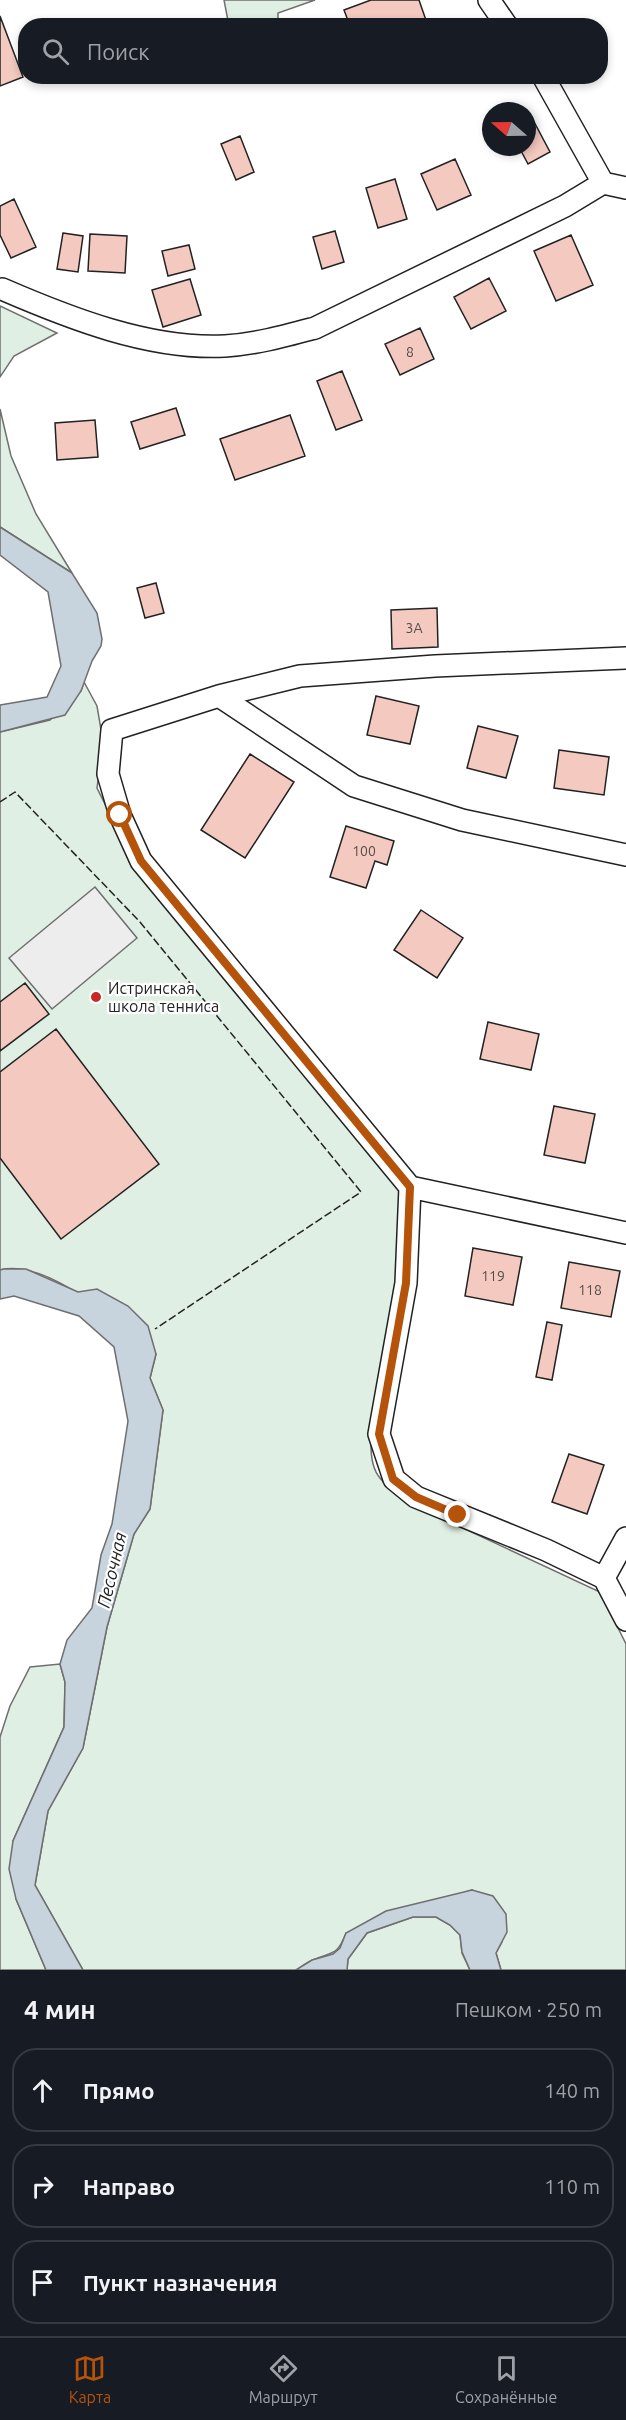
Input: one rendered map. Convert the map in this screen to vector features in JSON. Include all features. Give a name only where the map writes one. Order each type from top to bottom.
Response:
[{"type":"street","points":[[489,0],[501,18]]},
{"type":"street","points":[[547,84],[603,183]]},
{"type":"street","points":[[2,289],[43,307],[146,340],[225,346],[272,340],[315,328],[565,206],[603,183],[626,188]]},
{"type":"street","points":[[626,658],[435,666],[300,676],[219,696],[112,730],[108,774],[120,815],[141,861],[410,1187],[626,1233]]},
{"type":"street","points":[[219,696],[354,786],[462,820],[626,855]]},
{"type":"street","points":[[410,1187],[406,1283],[379,1434],[393,1479],[416,1497],[546,1550],[604,1578],[626,1620]]},
{"type":"street","points":[[604,1578],[626,1538]]},
{"type":"green space","points":[[224,0],[315,0],[278,13],[278,18],[227,18]]},
{"type":"green space","points":[[0,306],[57,333],[14,356],[0,377]]},
{"type":"green space","points":[[0,409],[11,456],[36,514],[72,573],[0,527]]},
{"type":"green space","points":[[84,682],[97,706],[103,741],[97,788],[114,822],[404,1196],[410,1212],[371,1430],[373,1465],[376,1472],[387,1486],[407,1502],[600,1592],[626,1644],[626,1970],[501,1970],[496,1953],[502,1942],[472,1890],[346,1933],[340,1946],[334,1952],[296,1970],[83,1970],[35,1885],[48,1811],[83,1748],[107,1627],[134,1534],[150,1509],[163,1410],[150,1378],[156,1354],[104,1312],[61,1284],[40,1274],[19,1269],[0,1270],[0,732],[50,720],[81,691]]},
{"type":"green space","points":[[60,1664],[65,1682],[64,1727],[13,1841],[16,1899],[46,1970],[0,1970],[0,1737],[10,1706],[30,1667]]},
{"type":"green space","points":[[413,1917],[436,1917],[450,1925],[460,1935],[462,1953],[470,1970],[347,1970],[348,1959],[367,1933]]},
{"type":"shaded area","points":[[95,887],[137,938],[52,1009],[9,958]]},
{"type":"water","points":[[0,527],[72,573],[97,613],[102,639],[81,691],[65,715],[0,732],[0,705],[47,697],[61,666],[48,592],[0,555]]},
{"type":"water","name":"Песочная","points":[[26,1269],[78,1292],[97,1289],[128,1306],[148,1326],[156,1354],[150,1378],[163,1410],[150,1509],[134,1534],[107,1627],[83,1748],[48,1811],[35,1885],[83,1970],[46,1970],[16,1899],[9,1869],[13,1841],[64,1727],[65,1682],[60,1664],[67,1640],[92,1608],[101,1555],[112,1524],[128,1421],[114,1347],[79,1316],[14,1296],[0,1299],[0,1270]]},
{"type":"water","points":[[472,1890],[493,1896],[506,1914],[507,1932],[496,1953],[501,1970],[470,1970],[462,1952],[460,1935],[450,1925],[436,1917],[413,1917],[367,1933],[348,1959],[347,1970],[296,1970],[312,1960],[333,1954],[340,1948],[346,1933],[386,1911]]},
{"type":"building","points":[[371,0],[419,0],[425,18],[347,18],[344,10]]},
{"type":"building","points":[[0,16],[18,64],[18,79],[0,86]]},
{"type":"building","points":[[536,126],[550,152],[528,164],[524,156],[536,156]]},
{"type":"building","points":[[240,136],[254,172],[236,180],[221,144]]},
{"type":"building","points":[[455,159],[471,195],[437,210],[421,174]]},
{"type":"building","points":[[395,179],[407,219],[378,228],[366,188]]},
{"type":"building","points":[[14,199],[36,247],[11,258],[0,235],[0,206]]},
{"type":"building","points":[[335,231],[344,262],[322,269],[313,237]]},
{"type":"building","points":[[63,233],[83,236],[78,272],[57,269]]},
{"type":"building","points":[[90,234],[127,236],[125,273],[88,271]]},
{"type":"building","points":[[571,235],[593,285],[556,301],[534,251]]},
{"type":"building","points":[[189,245],[195,269],[168,276],[162,251]]},
{"type":"building","points":[[489,278],[506,311],[471,329],[454,297]]},
{"type":"building","points":[[190,279],[201,315],[163,327],[152,290]]},
{"type":"building","points":[[420,328],[434,359],[400,375],[385,344]]},
{"type":"building","points":[[342,371],[362,420],[336,430],[317,381]]},
{"type":"building","points":[[176,408],[185,435],[140,449],[131,422]]},
{"type":"building","points":[[290,415],[305,456],[235,480],[220,439]]},
{"type":"building","points":[[95,420],[98,457],[57,460],[55,423]]},
{"type":"building","points":[[156,583],[164,613],[145,618],[137,588]]},
{"type":"building","points":[[437,608],[438,647],[392,649],[391,610]]},
{"type":"building","points":[[376,696],[419,706],[410,744],[367,735]]},
{"type":"building","points":[[478,726],[518,736],[506,778],[467,768]]},
{"type":"building","points":[[559,750],[609,757],[604,795],[554,788]]},
{"type":"building","points":[[250,754],[294,782],[245,858],[201,830]]},
{"type":"building","points":[[346,826],[394,841],[387,865],[375,861],[366,888],[330,877]]},
{"type":"building","points":[[421,910],[463,938],[437,978],[394,950]]},
{"type":"building","points":[[25,983],[49,1014],[0,1051],[0,1002]]},
{"type":"building","points":[[488,1022],[539,1034],[531,1070],[480,1059]]},
{"type":"building","points":[[56,1029],[159,1164],[61,1239],[0,1158],[0,1072]]},
{"type":"building","points":[[554,1106],[595,1114],[585,1163],[544,1155]]},
{"type":"building","points":[[473,1248],[522,1257],[513,1305],[465,1296]]},
{"type":"building","points":[[569,1262],[620,1271],[611,1317],[561,1308]]},
{"type":"building","points":[[547,1322],[562,1325],[552,1380],[536,1377]]},
{"type":"building","points":[[569,1454],[604,1465],[587,1514],[552,1502]]},
{"type":"fence","points":[[0,802],[15,792],[140,922],[361,1192],[155,1329]]},
{"type":"place","name":"Истринская школа тенниса","points":[[96,997]]},
{"type":"route","points":[[120,815],[141,861],[410,1187],[406,1283],[379,1434],[393,1479],[416,1497],[458,1515]]}]
